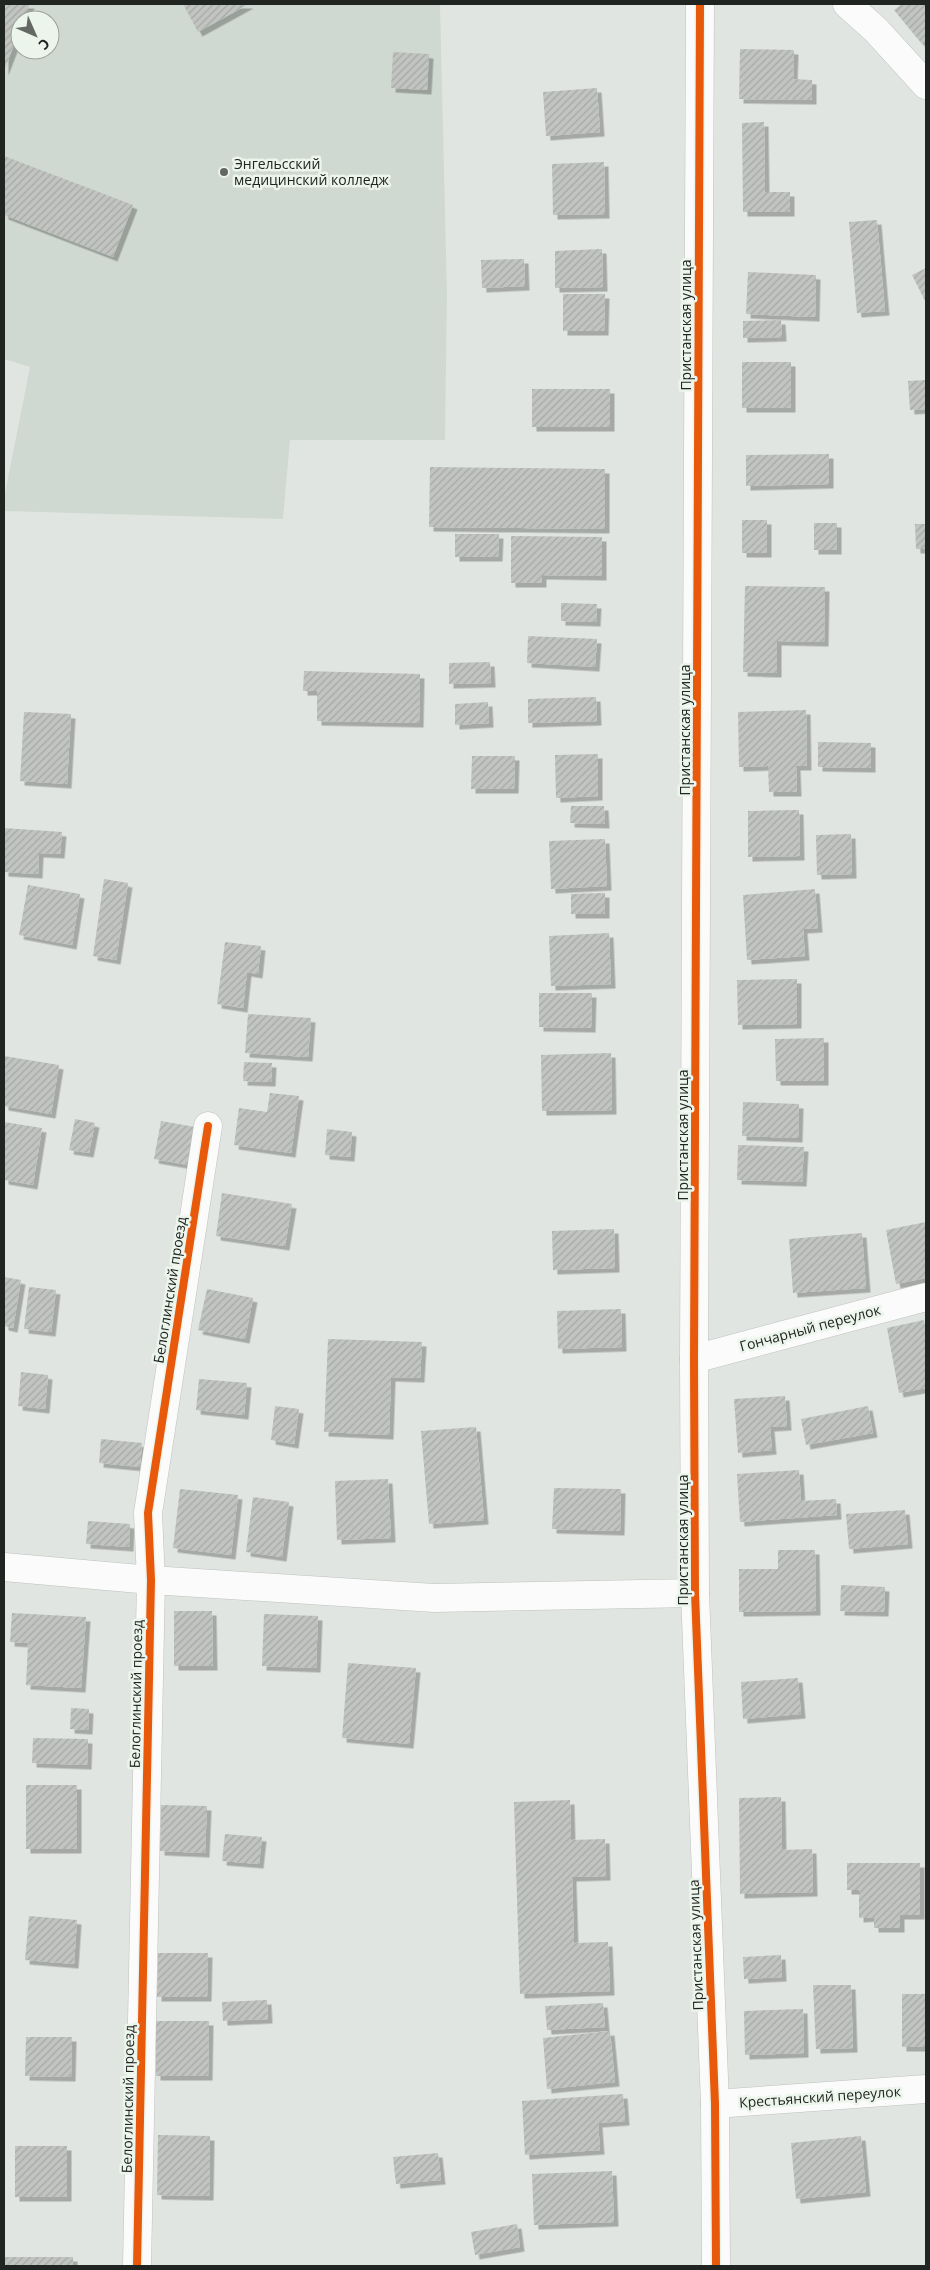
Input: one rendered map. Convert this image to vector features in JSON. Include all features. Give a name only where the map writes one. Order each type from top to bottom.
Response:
[{"type":"street","name":"Пристанская улица","points":[[700,4],[694,1359],[695,1593],[715,2104],[716,2266]]},
{"type":"street","points":[[847,4],[876,30],[926,85]]},
{"type":"street","name":"Белоглинский проезд","points":[[137,2266],[151,1580],[148,1513],[208,1126]]},
{"type":"street","name":"Гончарный переулок","points":[[694,1359],[926,1297]]},
{"type":"street","points":[[4,1567],[151,1580],[434,1598],[695,1593]]},
{"type":"street","name":"Крестьянский переулок","points":[[715,2104],[926,2089]]},
{"type":"shaded area","name":"Энгельсский медицинский колледж","points":[[4,4],[440,4],[447,294],[445,440],[290,440],[283,519],[4,511],[4,498],[30,367],[4,359]]},
{"type":"building","points":[[4,4],[30,4],[27,10],[10,10],[10,55],[4,71]]},
{"type":"building","points":[[183,4],[249,4],[198,32]]},
{"type":"building","points":[[902,4],[926,4],[926,40],[922,44],[894,10]]},
{"type":"building","points":[[740,49],[794,50],[793,79],[812,80],[812,100],[739,99]]},
{"type":"building","points":[[393,52],[429,54],[427,90],[391,88]]},
{"type":"building","points":[[597,88],[600,132],[546,136],[543,92]]},
{"type":"building","points":[[764,122],[765,192],[790,192],[790,212],[743,212],[742,123]]},
{"type":"building","points":[[4,156],[133,205],[113,257],[4,215]]},
{"type":"building","points":[[604,162],[605,214],[553,215],[552,164]]},
{"type":"building","points":[[877,220],[885,311],[857,313],[849,222]]},
{"type":"building","points":[[602,249],[603,287],[555,288],[555,251]]},
{"type":"building","points":[[524,259],[525,286],[482,288],[481,260]]},
{"type":"building","points":[[926,268],[926,303],[912,275]]},
{"type":"building","points":[[748,272],[816,275],[815,317],[746,314]]},
{"type":"building","points":[[563,294],[605,294],[604,331],[563,331]]},
{"type":"building","points":[[781,320],[782,337],[743,338],[743,321]]},
{"type":"building","points":[[742,362],[791,362],[791,408],[742,408]]},
{"type":"building","points":[[926,380],[926,409],[910,410],[908,381]]},
{"type":"building","points":[[532,389],[610,389],[610,427],[532,427]]},
{"type":"building","points":[[829,454],[829,484],[746,486],[746,455]]},
{"type":"building","points":[[430,467],[605,469],[605,529],[429,527]]},
{"type":"building","points":[[742,520],[767,520],[767,553],[742,553]]},
{"type":"building","points":[[814,523],[837,523],[837,550],[814,550]]},
{"type":"building","points":[[915,524],[926,524],[926,549],[916,549]]},
{"type":"building","points":[[455,534],[499,534],[498,557],[455,557]]},
{"type":"building","points":[[511,536],[602,537],[602,576],[542,575],[542,583],[511,583]]},
{"type":"building","points":[[745,586],[825,587],[824,642],[777,641],[777,673],[743,672]]},
{"type":"building","points":[[561,603],[597,604],[596,622],[561,621]]},
{"type":"building","points":[[528,636],[597,639],[595,667],[527,663]]},
{"type":"building","points":[[490,662],[491,683],[449,684],[449,663]]},
{"type":"building","points":[[304,671],[420,674],[419,723],[317,721],[317,691],[303,691]]},
{"type":"building","points":[[596,697],[597,721],[528,723],[528,699]]},
{"type":"building","points":[[488,702],[489,723],[455,725],[455,704]]},
{"type":"building","points":[[806,710],[807,766],[796,766],[797,792],[769,792],[768,766],[739,767],[738,712]]},
{"type":"building","points":[[24,712],[71,714],[67,784],[20,781]]},
{"type":"building","points":[[818,742],[871,743],[871,768],[818,767]]},
{"type":"building","points":[[598,754],[598,796],[556,798],[555,755]]},
{"type":"building","points":[[472,756],[515,756],[514,789],[471,789]]},
{"type":"building","points":[[571,806],[604,806],[605,824],[570,823]]},
{"type":"building","points":[[799,810],[800,856],[748,857],[748,811]]},
{"type":"building","points":[[4,828],[62,832],[60,854],[39,853],[38,874],[4,872]]},
{"type":"building","points":[[851,834],[852,874],[817,875],[816,835]]},
{"type":"building","points":[[605,839],[607,886],[551,889],[549,841]]},
{"type":"building","points":[[104,879],[128,883],[116,960],[93,956]]},
{"type":"building","points":[[28,885],[80,894],[72,945],[19,935]]},
{"type":"building","points":[[815,889],[818,928],[803,929],[805,956],[747,960],[743,895]]},
{"type":"building","points":[[605,893],[605,914],[571,914],[571,894]]},
{"type":"building","points":[[609,933],[611,984],[551,986],[549,936]]},
{"type":"building","points":[[225,942],[261,946],[258,974],[247,972],[243,1008],[217,1004]]},
{"type":"building","points":[[797,979],[797,1024],[738,1025],[737,980]]},
{"type":"building","points":[[539,993],[592,993],[591,1028],[539,1027]]},
{"type":"building","points":[[248,1014],[311,1018],[308,1057],[245,1053]]},
{"type":"building","points":[[824,1038],[824,1081],[776,1081],[775,1039]]},
{"type":"building","points":[[611,1053],[612,1110],[542,1111],[541,1055]]},
{"type":"building","points":[[4,1056],[59,1065],[51,1114],[4,1106]]},
{"type":"building","points":[[244,1062],[272,1063],[271,1082],[243,1081]]},
{"type":"building","points":[[270,1093],[299,1096],[291,1153],[234,1145],[239,1108],[267,1112]]},
{"type":"building","points":[[743,1102],[799,1104],[798,1138],[742,1136]]},
{"type":"building","points":[[75,1119],[95,1123],[89,1153],[69,1150]]},
{"type":"building","points":[[161,1121],[195,1127],[188,1165],[154,1159]]},
{"type":"building","points":[[4,1122],[42,1128],[33,1185],[4,1180]]},
{"type":"building","points":[[327,1129],[352,1132],[350,1157],[325,1155]]},
{"type":"building","points":[[738,1145],[804,1147],[802,1182],[737,1180]]},
{"type":"building","points":[[222,1193],[292,1204],[285,1246],[216,1236]]},
{"type":"building","points":[[926,1222],[926,1278],[896,1284],[886,1230]]},
{"type":"building","points":[[614,1229],[615,1268],[553,1270],[552,1231]]},
{"type":"building","points":[[862,1233],[866,1288],[793,1293],[789,1239]]},
{"type":"building","points":[[4,1277],[21,1280],[13,1328],[4,1326]]},
{"type":"building","points":[[29,1287],[56,1290],[51,1332],[24,1329]]},
{"type":"building","points":[[207,1289],[253,1298],[245,1339],[198,1330]]},
{"type":"building","points":[[621,1309],[622,1347],[558,1349],[557,1311]]},
{"type":"building","points":[[924,1320],[926,1331],[926,1388],[899,1393],[887,1328]]},
{"type":"building","points":[[328,1339],[422,1342],[420,1378],[391,1377],[389,1435],[324,1432]]},
{"type":"building","points":[[21,1372],[48,1375],[45,1409],[18,1406]]},
{"type":"building","points":[[199,1379],[247,1383],[244,1415],[196,1410]]},
{"type":"building","points":[[785,1396],[787,1426],[770,1427],[772,1450],[738,1453],[734,1399]]},
{"type":"building","points":[[275,1406],[299,1409],[294,1444],[271,1440]]},
{"type":"building","points":[[868,1406],[873,1433],[806,1445],[801,1419]]},
{"type":"building","points":[[476,1427],[484,1520],[429,1524],[421,1431]]},
{"type":"building","points":[[101,1439],[142,1443],[140,1467],[99,1463]]},
{"type":"building","points":[[799,1470],[801,1501],[836,1499],[837,1515],[740,1522],[737,1474]]},
{"type":"building","points":[[388,1479],[391,1538],[337,1540],[335,1481]]},
{"type":"building","points":[[554,1488],[621,1489],[620,1531],[552,1529]]},
{"type":"building","points":[[180,1489],[238,1495],[231,1555],[173,1548]]},
{"type":"building","points":[[253,1497],[289,1502],[282,1557],[246,1552]]},
{"type":"building","points":[[905,1510],[908,1544],[849,1549],[846,1514]]},
{"type":"building","points":[[88,1521],[130,1524],[129,1547],[86,1544]]},
{"type":"building","points":[[778,1550],[815,1550],[816,1611],[739,1612],[739,1569],[778,1569]]},
{"type":"building","points":[[841,1585],[885,1587],[884,1612],[840,1611]]},
{"type":"building","points":[[174,1611],[212,1611],[213,1666],[174,1666]]},
{"type":"building","points":[[12,1613],[86,1617],[81,1688],[26,1685],[28,1643],[10,1642]]},
{"type":"building","points":[[264,1614],[318,1616],[316,1668],[262,1666]]},
{"type":"building","points":[[348,1663],[416,1668],[409,1744],[342,1738]]},
{"type":"building","points":[[798,1678],[801,1714],[743,1719],[741,1682]]},
{"type":"building","points":[[71,1708],[89,1709],[88,1730],[70,1729]]},
{"type":"building","points":[[33,1738],[88,1739],[87,1765],[32,1763]]},
{"type":"building","points":[[26,1785],[77,1785],[77,1849],[26,1849]]},
{"type":"building","points":[[781,1797],[782,1850],[812,1849],[813,1892],[740,1894],[739,1798]]},
{"type":"building","points":[[570,1800],[571,1840],[605,1839],[606,1876],[572,1877],[574,1943],[608,1942],[610,1991],[520,1994],[514,1802]]},
{"type":"building","points":[[161,1805],[207,1806],[205,1853],[160,1851]]},
{"type":"building","points":[[225,1834],[262,1837],[259,1864],[222,1861]]},
{"type":"building","points":[[847,1863],[920,1863],[920,1915],[900,1915],[900,1928],[874,1928],[874,1917],[859,1918],[859,1890],[847,1890]]},
{"type":"building","points":[[29,1916],[77,1920],[74,1964],[25,1960]]},
{"type":"building","points":[[158,1953],[208,1953],[207,1997],[157,1997]]},
{"type":"building","points":[[781,1955],[782,1977],[744,1979],[743,1957]]},
{"type":"building","points":[[813,1985],[851,1985],[853,2048],[816,2049]]},
{"type":"building","points":[[902,1994],[926,1994],[926,2047],[902,2047]]},
{"type":"building","points":[[267,2000],[268,2019],[223,2021],[222,2002]]},
{"type":"building","points":[[603,2003],[605,2027],[547,2030],[545,2006]]},
{"type":"building","points":[[803,2009],[804,2053],[745,2055],[744,2011]]},
{"type":"building","points":[[156,2021],[209,2021],[208,2076],[156,2076]]},
{"type":"building","points":[[610,2031],[615,2082],[547,2089],[543,2038]]},
{"type":"building","points":[[26,2037],[72,2037],[71,2077],[25,2076]]},
{"type":"building","points":[[623,2094],[625,2121],[598,2123],[600,2150],[525,2155],[522,2101]]},
{"type":"building","points":[[158,2135],[210,2136],[209,2196],[157,2195]]},
{"type":"building","points":[[861,2136],[866,2192],[796,2199],[791,2143]]},
{"type":"building","points":[[15,2146],[67,2146],[67,2197],[15,2197]]},
{"type":"building","points":[[438,2153],[441,2180],[396,2184],[393,2157]]},
{"type":"building","points":[[612,2171],[614,2222],[534,2225],[532,2174]]},
{"type":"building","points":[[517,2224],[520,2247],[475,2255],[471,2232]]},
{"type":"building","points":[[4,2257],[73,2257],[73,2266],[4,2266]]},
{"type":"cycle path","points":[[700,4],[694,1359],[695,1593],[715,2104],[716,2266]]},
{"type":"cycle path","points":[[137,2266],[151,1580],[148,1513],[208,1126]]},
{"type":"place","name":"Энгельсский медицинский колледж","points":[[224,172]]}]
